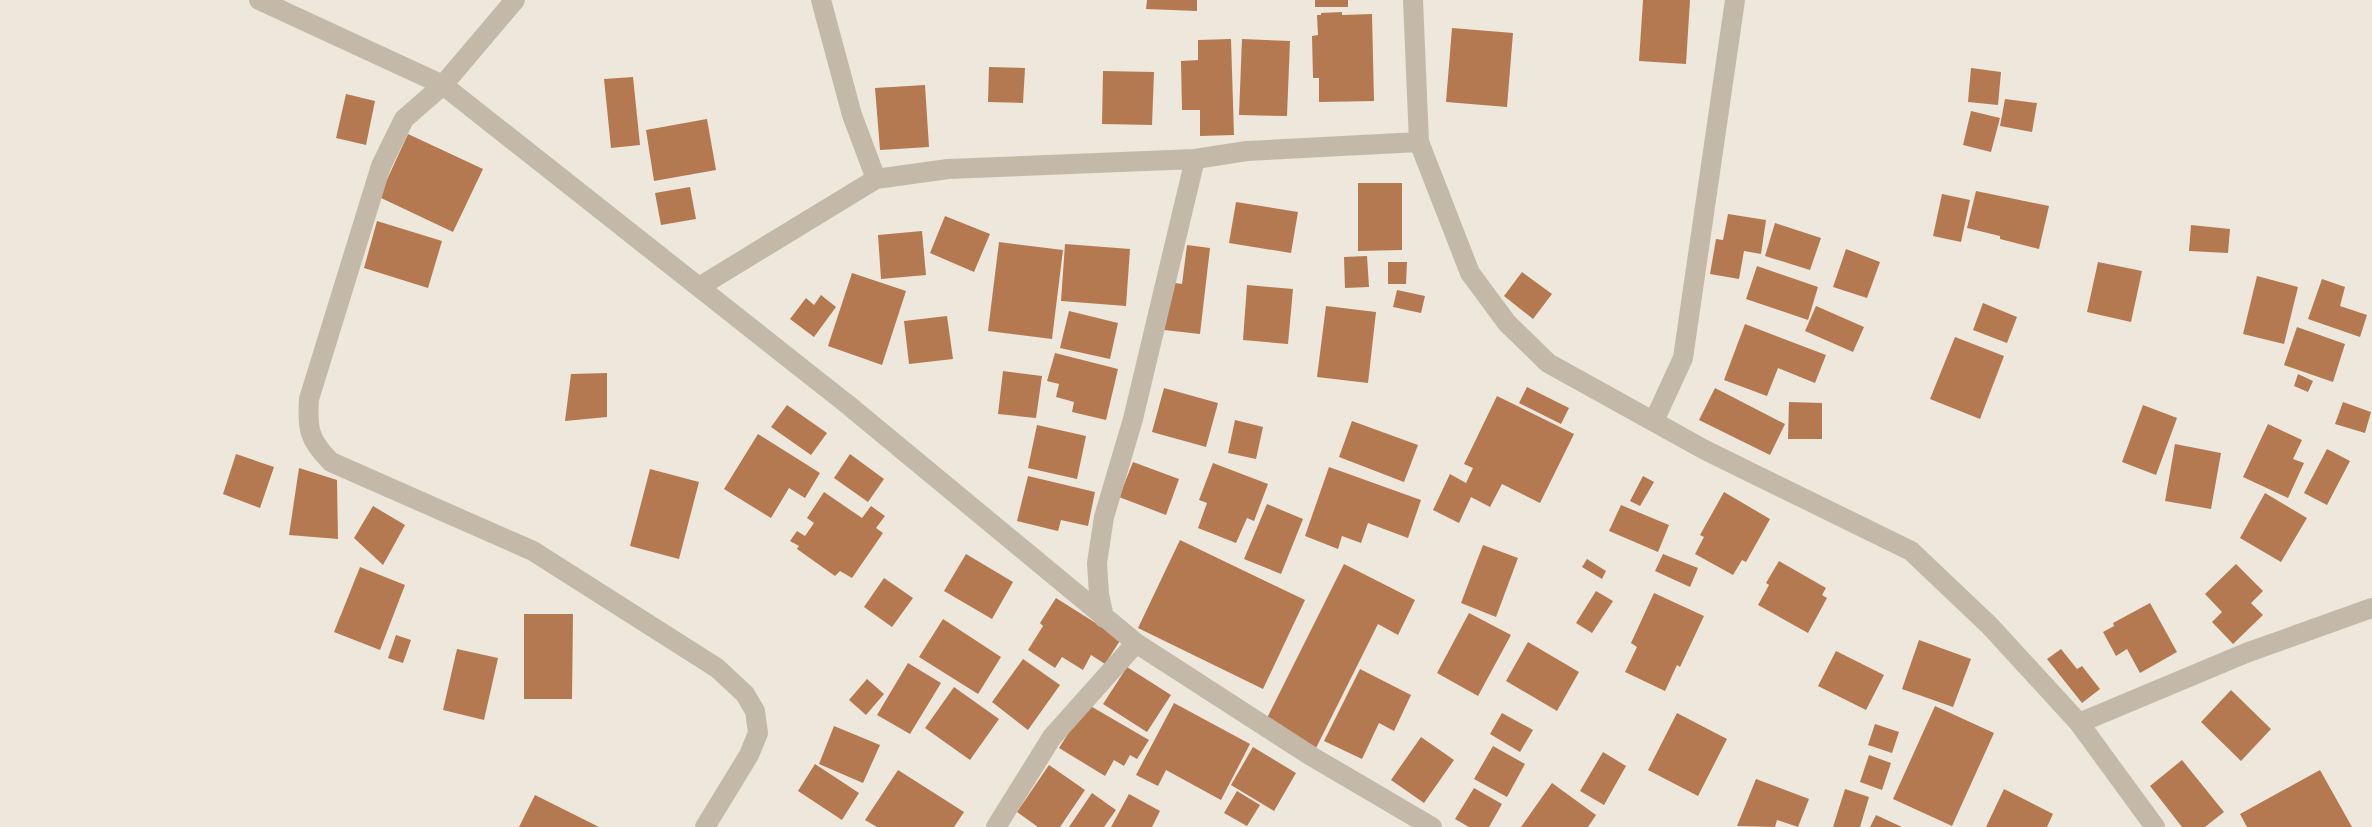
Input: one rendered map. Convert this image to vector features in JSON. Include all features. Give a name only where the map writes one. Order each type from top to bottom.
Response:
[{"type":"street","points":[[259,0],[443,85],[847,404],[1136,643],[1311,756],[1432,827]]},
{"type":"street","points":[[515,0],[443,85],[404,119],[381,166],[309,399],[310,435],[317,448],[331,462],[533,551],[717,668],[745,694],[755,711],[758,733],[749,755],[705,827]]},
{"type":"street","points":[[821,0],[852,115],[876,179]]},
{"type":"street","points":[[1413,0],[1419,142],[1470,273],[1507,323],[1548,363],[1705,450],[1911,551],[1990,626],[2079,723],[2155,827]]},
{"type":"street","points":[[1654,421],[1683,358],[1735,0]]},
{"type":"street","points":[[699,287],[876,179],[948,169],[1195,159],[1247,151],[1419,142]]},
{"type":"street","points":[[1104,618],[1097,563],[1104,517],[1133,419],[1195,159]]},
{"type":"street","points":[[2079,723],[2246,653],[2372,608]]},
{"type":"street","points":[[996,827],[1052,737],[1136,643]]},
{"type":"building","points":[[1147,0],[1197,0],[1197,11],[1146,9]]},
{"type":"building","points":[[1315,0],[1348,0],[1348,7],[1315,7]]},
{"type":"building","points":[[1643,0],[1690,0],[1686,64],[1639,61]]},
{"type":"building","points":[[1342,12],[1342,15],[1372,14],[1374,101],[1319,102],[1319,78],[1313,78],[1312,36],[1318,35],[1317,15]]},
{"type":"building","points":[[1452,28],[1513,33],[1507,107],[1446,102]]},
{"type":"building","points":[[1231,39],[1234,135],[1200,136],[1200,110],[1182,110],[1181,61],[1198,60],[1198,40]]},
{"type":"building","points":[[1242,39],[1290,41],[1287,116],[1239,115]]},
{"type":"building","points":[[989,67],[1025,68],[1023,103],[988,102]]},
{"type":"building","points":[[1971,68],[2001,72],[1998,105],[1968,102]]},
{"type":"building","points":[[1103,71],[1154,72],[1152,125],[1102,124]]},
{"type":"building","points":[[633,77],[640,145],[611,148],[604,79]]},
{"type":"building","points":[[925,85],[929,147],[880,150],[875,88]]},
{"type":"building","points":[[346,94],[375,101],[366,145],[336,138]]},
{"type":"building","points":[[2005,99],[2037,103],[2032,132],[2000,126]]},
{"type":"building","points":[[1971,111],[2000,118],[1991,152],[1963,145]]},
{"type":"building","points":[[707,119],[716,170],[654,181],[646,130]]},
{"type":"building","points":[[408,134],[483,169],[453,232],[379,197]]},
{"type":"building","points":[[1358,183],[1402,183],[1402,250],[1358,251]]},
{"type":"building","points":[[690,187],[696,219],[661,225],[655,193]]},
{"type":"building","points":[[1976,191],[2049,206],[2039,249],[1967,228]]},
{"type":"building","points":[[1942,194],[1970,200],[1961,242],[1933,236]]},
{"type":"building","points":[[1236,202],[1298,212],[1291,253],[1229,243]]},
{"type":"building","points":[[1728,214],[1766,220],[1761,254],[1744,251],[1739,279],[1710,274],[1716,239],[1723,240]]},
{"type":"building","points":[[945,216],[990,234],[974,272],[930,253]]},
{"type":"building","points":[[377,221],[442,241],[428,288],[364,268]]},
{"type":"building","points":[[1775,223],[1821,238],[1810,270],[1765,256]]},
{"type":"building","points":[[2191,225],[2230,229],[2228,253],[2189,251]]},
{"type":"building","points":[[922,231],[926,275],[881,279],[878,235]]},
{"type":"building","points":[[999,242],[1063,250],[1052,339],[988,331]]},
{"type":"building","points":[[1065,244],[1130,249],[1126,306],[1061,301]]},
{"type":"building","points":[[1187,245],[1210,248],[1200,334],[1164,330],[1169,282],[1182,284]]},
{"type":"building","points":[[1846,249],[1880,262],[1867,298],[1833,287]]},
{"type":"building","points":[[1367,256],[1369,287],[1345,288],[1344,257]]},
{"type":"building","points":[[1388,262],[1407,262],[1406,284],[1388,284]]},
{"type":"building","points":[[2098,262],[2142,271],[2131,322],[2087,312]]},
{"type":"building","points":[[1757,266],[1818,287],[1808,320],[1746,299]]},
{"type":"building","points":[[1522,272],[1552,294],[1533,319],[1504,296]]},
{"type":"building","points":[[852,273],[906,291],[882,365],[828,346]]},
{"type":"building","points":[[2257,276],[2298,287],[2284,344],[2243,334]]},
{"type":"building","points":[[2322,279],[2345,287],[2340,306],[2367,315],[2360,337],[2308,319]]},
{"type":"building","points":[[1247,285],[1293,289],[1288,344],[1243,340]]},
{"type":"building","points":[[1397,290],[1425,296],[1421,313],[1393,307]]},
{"type":"building","points":[[821,295],[836,307],[814,337],[790,319],[806,298],[814,305]]},
{"type":"building","points":[[1983,303],[2017,317],[2007,343],[1973,330]]},
{"type":"building","points":[[1326,306],[1376,312],[1368,383],[1317,377]]},
{"type":"building","points":[[1816,306],[1864,327],[1853,352],[1805,331]]},
{"type":"building","points":[[1069,311],[1118,323],[1110,359],[1060,348]]},
{"type":"building","points":[[947,316],[953,359],[909,364],[904,321]]},
{"type":"building","points":[[1745,324],[1826,355],[1815,383],[1778,368],[1767,396],[1724,380]]},
{"type":"building","points":[[2297,327],[2345,344],[2333,382],[2284,365]]},
{"type":"building","points":[[1955,337],[2004,356],[1980,419],[1930,399]]},
{"type":"building","points":[[1055,353],[1118,369],[1106,420],[1072,412],[1074,402],[1056,397],[1059,384],[1047,381]]},
{"type":"building","points":[[1003,371],[1042,376],[1036,418],[998,414]]},
{"type":"building","points":[[607,373],[607,417],[565,421],[571,374]]},
{"type":"building","points":[[2298,374],[2313,381],[2308,392],[2294,386]]},
{"type":"building","points":[[1527,387],[1569,408],[1561,424],[1519,403]]},
{"type":"building","points":[[1164,388],[1218,403],[1206,447],[1152,432]]},
{"type":"building","points":[[1715,388],[1785,424],[1770,455],[1699,420]]},
{"type":"building","points":[[1497,396],[1574,434],[1540,503],[1502,484],[1490,507],[1471,497],[1459,523],[1433,510],[1450,474],[1466,483],[1473,468],[1464,464]]},
{"type":"building","points":[[1789,402],[1822,403],[1822,439],[1788,439]]},
{"type":"building","points":[[2343,402],[2371,412],[2365,433],[2335,424]]},
{"type":"building","points":[[787,405],[827,433],[811,455],[771,427]]},
{"type":"building","points":[[2143,405],[2177,418],[2156,475],[2122,462]]},
{"type":"building","points":[[1235,420],[1263,427],[1256,459],[1228,453]]},
{"type":"building","points":[[1352,421],[1418,445],[1404,482],[1339,457]]},
{"type":"building","points":[[2268,424],[2302,440],[2293,459],[2304,463],[2288,498],[2243,477]]},
{"type":"building","points":[[1037,425],[1086,436],[1077,479],[1028,468]]},
{"type":"building","points":[[758,434],[820,473],[805,498],[789,488],[771,518],[724,489]]},
{"type":"building","points":[[2175,444],[2221,453],[2211,509],[2165,501]]},
{"type":"building","points":[[2327,449],[2350,461],[2327,505],[2304,493]]},
{"type":"building","points":[[236,454],[274,467],[260,508],[223,494]]},
{"type":"building","points":[[850,454],[884,479],[868,502],[834,478]]},
{"type":"building","points":[[1133,462],[1179,479],[1166,515],[1119,497]]},
{"type":"building","points":[[1213,463],[1268,484],[1254,521],[1247,518],[1236,543],[1198,528],[1207,503],[1199,500]]},
{"type":"building","points":[[1329,467],[1421,500],[1408,538],[1368,523],[1361,543],[1342,536],[1338,549],[1305,536]]},
{"type":"building","points":[[299,468],[337,480],[338,539],[289,535]]},
{"type":"building","points":[[650,469],[699,482],[679,559],[630,546]]},
{"type":"building","points":[[1028,476],[1095,492],[1088,526],[1061,520],[1058,531],[1017,521]]},
{"type":"building","points":[[1643,476],[1654,482],[1640,506],[1630,501]]},
{"type":"building","points":[[824,492],[862,518],[871,506],[885,516],[876,528],[883,533],[852,578],[840,571],[835,576],[790,541],[797,531],[805,536],[814,523],[807,518]]},
{"type":"building","points":[[1724,492],[1770,519],[1746,562],[1742,560],[1733,575],[1695,554],[1704,537],[1700,535]]},
{"type":"building","points":[[2265,493],[2307,518],[2281,562],[2240,538]]},
{"type":"building","points":[[1267,504],[1303,519],[1281,574],[1244,559]]},
{"type":"building","points":[[1621,505],[1669,525],[1658,552],[1609,531]]},
{"type":"building","points":[[373,506],[405,525],[383,565],[354,538]]},
{"type":"building","points":[[1180,540],[1305,600],[1263,689],[1138,628]]},
{"type":"building","points":[[1483,545],[1518,558],[1496,617],[1461,603]]},
{"type":"building","points":[[966,554],[1013,582],[992,619],[944,591]]},
{"type":"building","points":[[1663,554],[1698,568],[1690,587],[1655,571]]},
{"type":"building","points":[[1587,559],[1606,571],[1602,579],[1582,567]]},
{"type":"building","points":[[1779,561],[1826,588],[1822,595],[1827,598],[1808,633],[1758,605]]},
{"type":"building","points":[[1344,564],[1415,600],[1398,635],[1378,624],[1315,750],[1264,724]]},
{"type":"building","points":[[2236,564],[2263,591],[2251,603],[2263,615],[2233,644],[2212,622],[2222,612],[2205,594]]},
{"type":"building","points":[[360,567],[405,585],[380,650],[334,632]]},
{"type":"building","points":[[884,578],[913,598],[892,627],[864,607]]},
{"type":"building","points":[[1596,591],[1613,601],[1592,633],[1576,623]]},
{"type":"building","points":[[1654,593],[1704,616],[1665,691],[1625,672],[1637,647],[1631,643]]},
{"type":"building","points":[[1056,598],[1121,639],[1105,664],[1091,655],[1083,670],[1062,657],[1055,668],[1028,650]]},
{"type":"building","points":[[2150,603],[2177,652],[2140,673],[2127,649],[2116,656],[2103,632],[2114,626],[2113,623]]},
{"type":"building","points":[[1469,613],[1511,635],[1478,696],[1437,673]]},
{"type":"building","points":[[524,614],[573,614],[572,699],[524,699]]},
{"type":"building","points":[[943,619],[1001,657],[978,694],[919,657]]},
{"type":"building","points":[[396,635],[411,640],[403,663],[388,658]]},
{"type":"building","points":[[1919,640],[1971,659],[1953,707],[1902,689]]},
{"type":"building","points":[[1528,642],[1579,672],[1557,711],[1506,681]]},
{"type":"building","points":[[457,649],[498,658],[484,720],[443,710]]},
{"type":"building","points":[[2061,649],[2077,669],[2082,666],[2100,689],[2082,703],[2047,659]]},
{"type":"building","points":[[1836,651],[1884,675],[1866,710],[1818,686]]},
{"type":"building","points":[[1023,659],[1060,685],[1028,730],[992,702]]},
{"type":"building","points":[[908,663],[941,683],[910,734],[877,715]]},
{"type":"building","points":[[1127,667],[1171,695],[1147,732],[1103,704]]},
{"type":"building","points":[[1360,669],[1411,695],[1394,731],[1379,723],[1362,759],[1324,741]]},
{"type":"building","points":[[867,679],[884,694],[866,715],[849,700]]},
{"type":"building","points":[[954,687],[999,719],[970,760],[925,728]]},
{"type":"building","points":[[2231,690],[2271,729],[2241,761],[2201,722]]},
{"type":"building","points":[[1174,703],[1250,744],[1221,800],[1166,770],[1158,786],[1136,775]]},
{"type":"building","points":[[1087,704],[1149,740],[1137,759],[1130,755],[1124,766],[1114,760],[1105,776],[1059,748]]},
{"type":"building","points":[[1935,706],[1994,733],[1952,826],[1893,799]]},
{"type":"building","points":[[1502,713],[1533,730],[1520,752],[1490,734]]},
{"type":"building","points":[[1677,713],[1727,739],[1698,796],[1648,770]]},
{"type":"building","points":[[1875,724],[1899,732],[1892,753],[1868,745]]},
{"type":"building","points":[[834,726],[880,745],[863,783],[819,764]]},
{"type":"building","points":[[1421,737],[1454,760],[1424,803],[1391,780]]},
{"type":"building","points":[[1493,746],[1525,764],[1507,797],[1474,779]]},
{"type":"building","points":[[1253,747],[1296,773],[1274,811],[1231,785]]},
{"type":"building","points":[[1603,752],[1626,766],[1604,805],[1580,791]]},
{"type":"building","points":[[1869,755],[1891,763],[1882,790],[1860,782]]},
{"type":"building","points":[[2182,760],[2224,812],[2205,827],[2182,827],[2150,786]]},
{"type":"building","points":[[815,764],[859,793],[842,820],[798,791]]},
{"type":"building","points":[[1049,765],[1085,790],[1060,827],[1038,827],[1017,812]]},
{"type":"building","points":[[898,770],[964,812],[954,827],[877,827],[865,820]]},
{"type":"building","points":[[2320,770],[2352,827],[2247,827],[2240,814]]},
{"type":"building","points":[[1756,779],[1809,799],[1798,827],[1777,820],[1775,827],[1737,826]]},
{"type":"building","points":[[1552,783],[1596,815],[1588,827],[1521,827]]},
{"type":"building","points":[[1474,788],[1502,804],[1489,827],[1469,827],[1455,819]]},
{"type":"building","points":[[1845,789],[1869,797],[1860,827],[1833,827]]},
{"type":"building","points":[[2004,789],[2053,814],[2047,827],[1986,827]]},
{"type":"building","points":[[1237,791],[1260,805],[1247,826],[1224,813]]},
{"type":"building","points":[[1092,793],[1116,810],[1104,827],[1069,827]]},
{"type":"building","points":[[1129,794],[1160,811],[1152,827],[1111,827]]},
{"type":"building","points":[[535,795],[599,827],[519,827]]},
{"type":"building","points":[[1876,815],[1902,827],[1870,827]]}]
